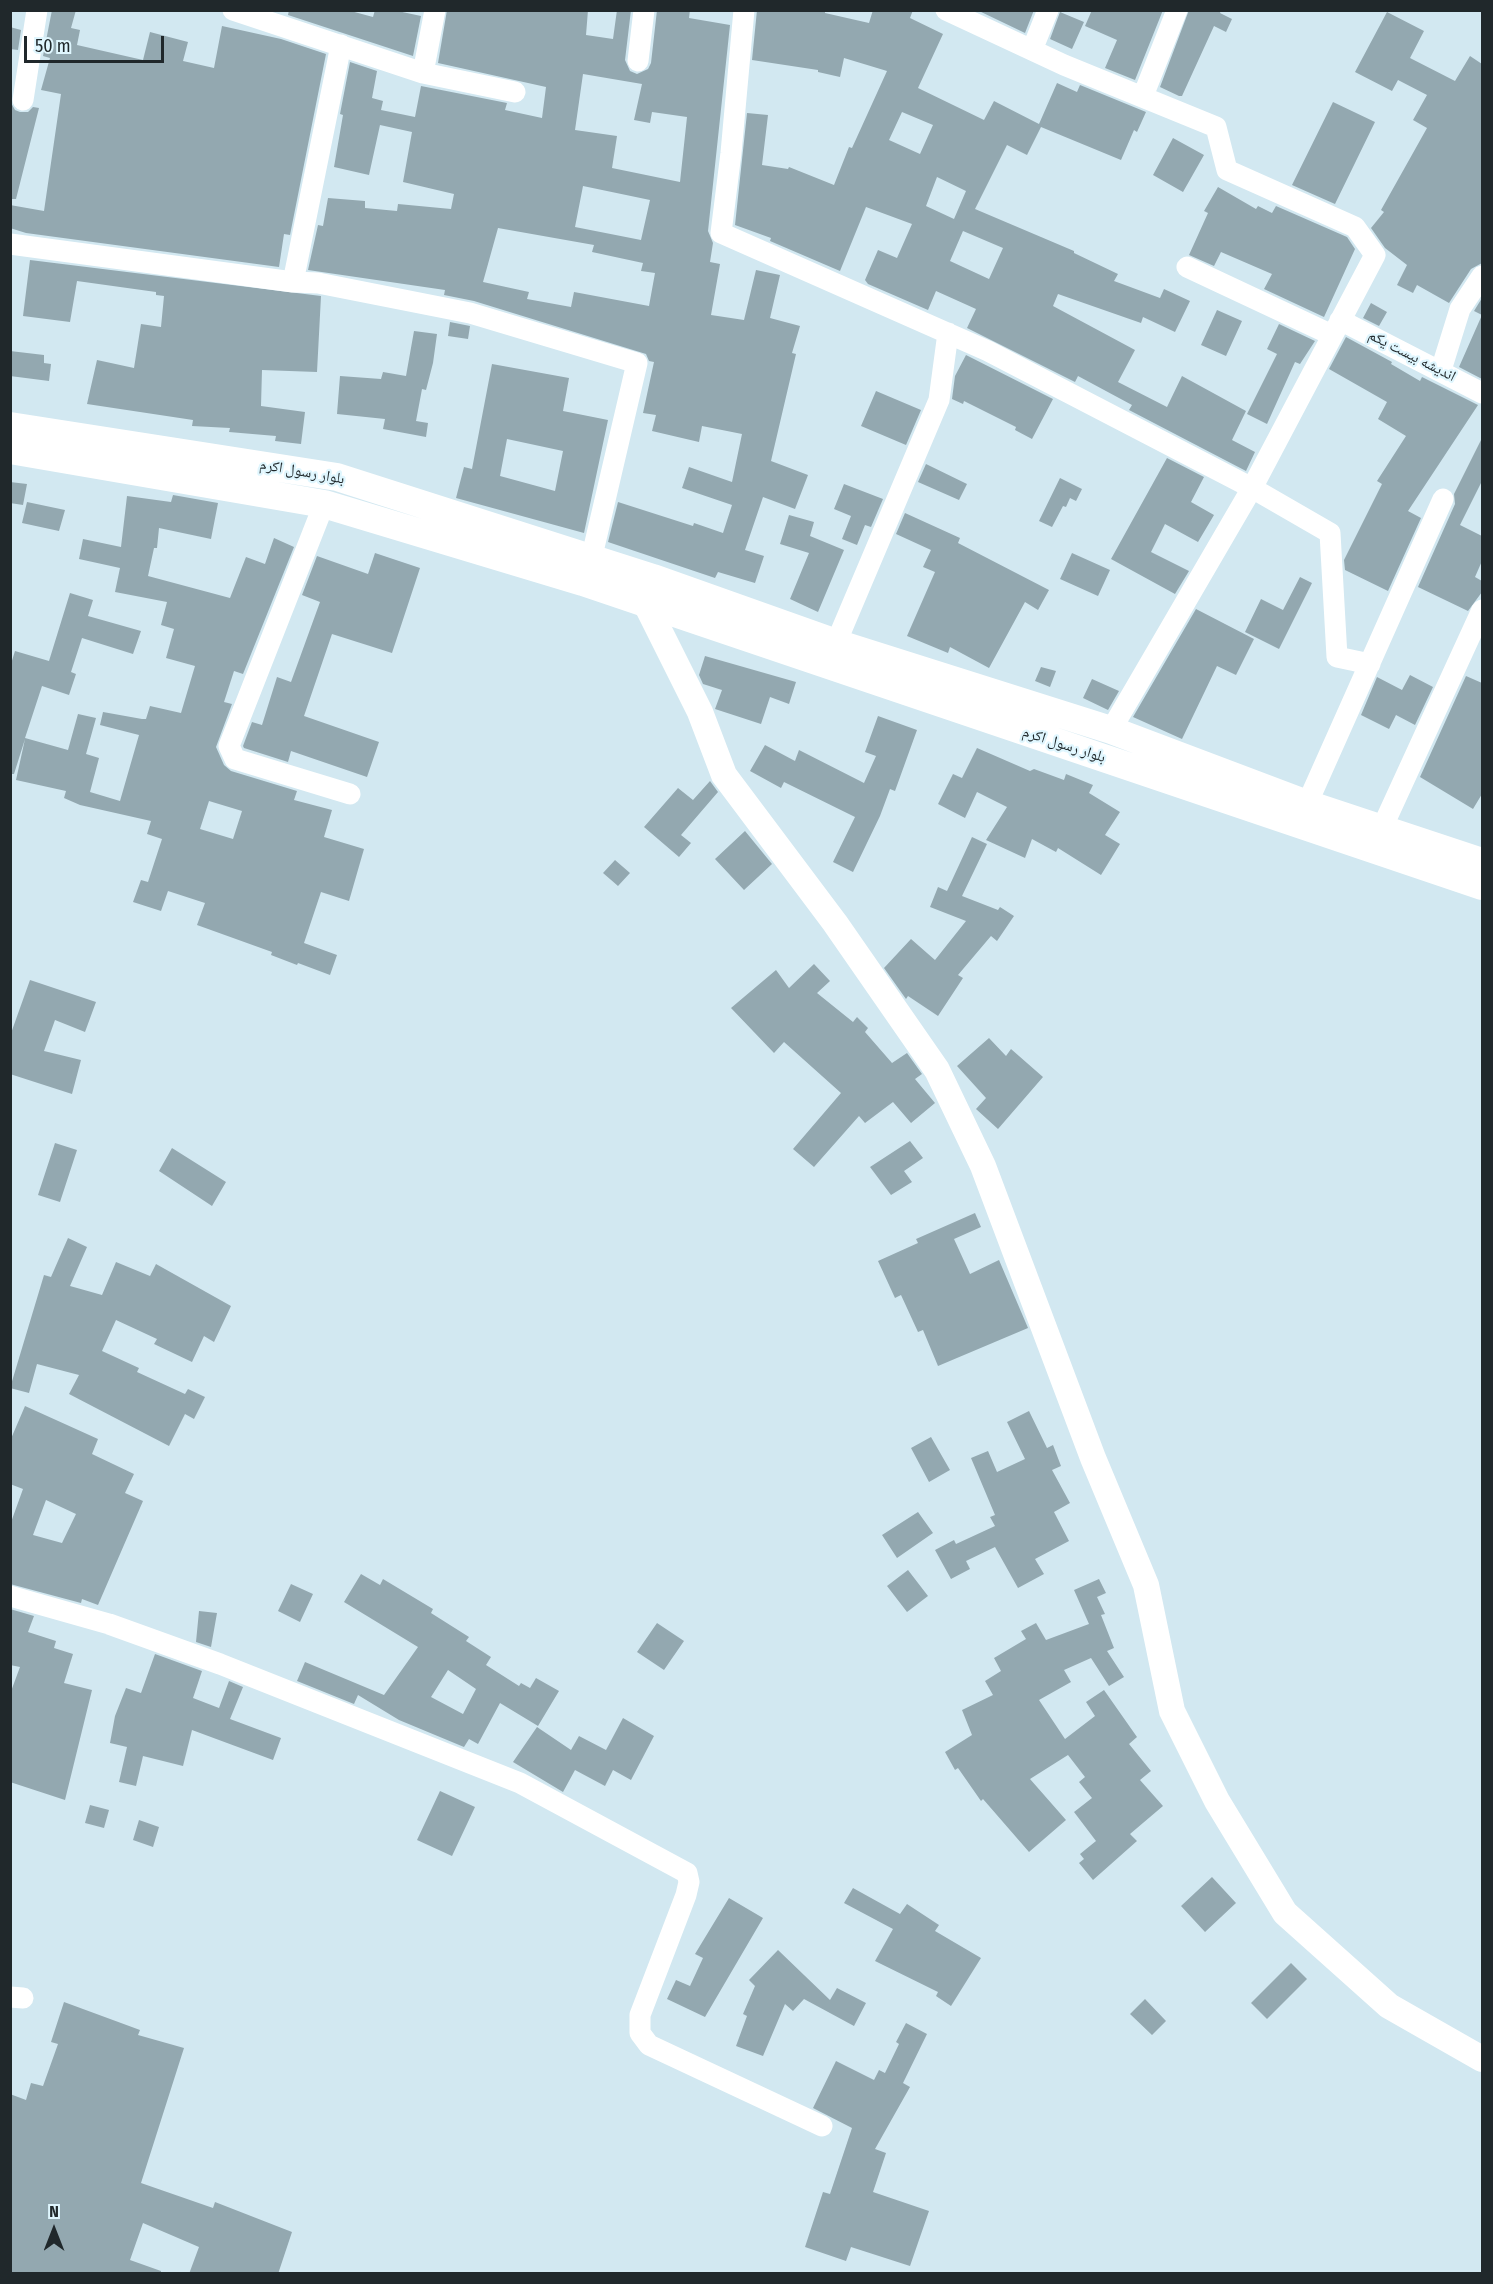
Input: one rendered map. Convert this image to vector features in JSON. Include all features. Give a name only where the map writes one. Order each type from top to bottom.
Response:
[{"type":"main road","name":"بلوار رسول اکرم","points":[[10,426],[337,477],[591,560],[650,591],[1482,886]]},
{"type":"main road","name":"بلوار رسول اکرم","points":[[10,450],[324,504],[836,643],[1111,730],[1307,804],[1482,862]]},
{"type":"street","points":[[23,100],[37,10]]},
{"type":"street","points":[[233,10],[423,74],[515,92]]},
{"type":"street","points":[[423,74],[435,10]]},
{"type":"street","points":[[638,61],[644,10]]},
{"type":"street","points":[[744,10],[721,233],[988,351],[1252,488],[1330,533],[1337,657],[1370,664]]},
{"type":"street","points":[[946,10],[1032,50],[1216,127],[1227,170],[1355,227],[1375,255],[1252,488],[1111,730]]},
{"type":"street","points":[[1032,50],[1048,10]]},
{"type":"street","points":[[1143,96],[1177,10]]},
{"type":"street","points":[[293,282],[340,45]]},
{"type":"street","points":[[10,244],[293,282],[318,283],[470,312],[637,363],[591,560]]},
{"type":"street","name":"اندیشه بیست یکم","points":[[1187,267],[1442,370],[1482,393]]},
{"type":"street","points":[[1442,370],[1460,309],[1482,276]]},
{"type":"street","points":[[836,643],[939,400],[948,333]]},
{"type":"street","points":[[1307,804],[1443,499]]},
{"type":"street","points":[[324,504],[229,746],[235,759],[350,794]]},
{"type":"street","points":[[650,591],[724,775],[835,923],[937,1070],[983,1166],[1094,1458],[1146,1585],[1172,1711],[1217,1801],[1285,1913],[1389,2006],[1482,2059]]},
{"type":"street","points":[[1382,828],[1482,610]]},
{"type":"street","points":[[10,1596],[109,1624],[220,1664],[520,1783],[687,1873],[686,1895],[640,2015],[640,2033],[649,2045],[822,2126]]},
{"type":"building","points":[[52,10],[76,10],[71,28],[80,30],[77,45],[143,60],[150,32],[188,42],[183,61],[214,68],[222,26],[281,39],[326,54],[290,235],[284,234],[279,267],[26,233],[10,228],[10,205],[44,211],[61,94],[41,90],[50,58],[43,56]]},
{"type":"building","points":[[289,10],[347,10],[373,17],[375,10],[393,10],[421,16],[413,56],[288,15]]},
{"type":"building","points":[[447,10],[588,10],[586,35],[613,39],[617,10],[631,10],[625,60],[630,71],[637,74],[648,69],[651,63],[657,10],[690,10],[689,18],[730,25],[708,231],[713,243],[710,262],[720,264],[711,315],[744,320],[756,270],[780,275],[770,318],[800,326],[792,353],[796,354],[771,461],[808,475],[795,509],[763,497],[745,550],[764,556],[755,583],[718,572],[715,578],[608,542],[618,502],[723,533],[732,505],[682,488],[689,467],[732,482],[742,434],[702,426],[699,442],[652,431],[656,415],[643,413],[654,362],[649,361],[646,354],[474,301],[444,295],[445,290],[308,270],[318,225],[323,226],[328,198],[365,201],[365,208],[397,211],[398,204],[451,209],[454,194],[403,182],[412,132],[380,125],[369,175],[334,167],[343,115],[340,114],[350,62],[377,71],[372,98],[383,101],[381,110],[415,117],[421,86],[507,103],[505,110],[542,118],[546,87],[438,63]],"holes":[[[583,74],[642,84],[634,120],[650,123],[652,112],[687,117],[680,182],[612,168],[617,136],[575,130]],[[583,186],[650,200],[641,240],[575,227]],[[498,228],[594,245],[592,252],[643,263],[641,271],[655,273],[649,306],[574,292],[571,307],[527,299],[529,292],[483,282]]]},
{"type":"building","points":[[757,10],[825,10],[825,13],[869,23],[873,10],[913,10],[910,18],[943,34],[918,88],[984,120],[994,101],[1039,124],[1057,83],[1077,92],[1080,85],[1146,112],[1137,132],[1134,130],[1121,160],[1041,127],[1027,155],[1007,145],[975,209],[1074,251],[1118,274],[1114,281],[1160,298],[1164,289],[1190,301],[1175,332],[1143,317],[1141,323],[1058,294],[1053,306],[1135,350],[1118,382],[1167,407],[1182,376],[1246,411],[1232,440],[1255,452],[1246,471],[1129,410],[1132,405],[1078,376],[1075,382],[967,328],[976,309],[936,291],[928,310],[868,284],[865,280],[878,250],[897,258],[912,224],[866,207],[840,271],[770,241],[771,238],[735,225],[747,113],[768,115],[762,165],[788,169],[789,167],[834,185],[849,147],[852,148],[887,71],[844,58],[840,77],[818,72],[818,70],[752,60]],"holes":[[[902,112],[933,125],[920,154],[889,140]],[[937,177],[966,191],[954,219],[926,206]],[[963,231],[1003,248],[989,279],[950,261]]]},
{"type":"building","points":[[977,10],[1034,10],[1025,33]]},
{"type":"building","points":[[1092,10],[1163,10],[1135,80],[1105,68],[1117,40],[1085,26]]},
{"type":"building","points":[[1189,10],[1221,10],[1220,13],[1232,19],[1226,32],[1214,26],[1182,96],[1179,96],[1160,87]]},
{"type":"building","points":[[1060,12],[1084,22],[1072,49],[1050,39]]},
{"type":"building","points":[[1387,12],[1424,31],[1410,58],[1455,81],[1470,56],[1482,64],[1482,263],[1471,269],[1449,303],[1417,285],[1413,293],[1397,285],[1407,265],[1385,248],[1371,228],[1384,212],[1381,210],[1427,128],[1413,120],[1427,95],[1398,80],[1392,91],[1355,72]]},
{"type":"building","points":[[10,27],[21,30],[18,50],[10,49]]},
{"type":"building","points":[[10,101],[15,110],[20,112],[28,112],[33,107],[39,108],[16,199],[10,199]]},
{"type":"building","points":[[1333,102],[1375,122],[1335,204],[1292,185]]},
{"type":"building","points":[[1173,138],[1204,155],[1183,192],[1153,175]]},
{"type":"building","points":[[1218,187],[1256,209],[1258,206],[1272,213],[1276,206],[1347,237],[1355,249],[1324,317],[1264,289],[1272,274],[1221,252],[1214,266],[1189,255],[1208,213],[1204,211]]},
{"type":"building","points":[[30,260],[321,296],[317,372],[262,370],[261,406],[305,412],[301,444],[275,441],[276,436],[229,432],[230,428],[192,426],[193,420],[87,404],[97,360],[134,368],[141,324],[161,327],[164,296],[156,295],[156,292],[77,281],[70,322],[23,316]]},
{"type":"building","points":[[1482,298],[1482,315],[1474,311]]},
{"type":"building","points":[[1371,303],[1387,312],[1379,326],[1363,318]]},
{"type":"building","points":[[1217,310],[1242,321],[1226,356],[1201,345]]},
{"type":"building","points":[[1482,315],[1482,379],[1459,367]]},
{"type":"building","points":[[450,322],[470,326],[468,339],[448,336]]},
{"type":"building","points":[[1279,324],[1315,341],[1300,364],[1295,362],[1267,424],[1247,414],[1277,354],[1267,349]]},
{"type":"building","points":[[414,331],[437,334],[433,363],[426,390],[422,389],[416,421],[428,423],[426,437],[383,429],[385,419],[337,414],[340,376],[381,379],[383,372],[406,376]]},
{"type":"building","points":[[1346,337],[1392,362],[1391,364],[1420,381],[1422,377],[1478,405],[1408,511],[1421,518],[1388,591],[1345,570],[1344,560],[1382,484],[1377,481],[1406,436],[1378,419],[1387,402],[1329,369]]},
{"type":"building","points":[[10,351],[44,355],[44,363],[51,364],[49,381],[10,376]]},
{"type":"building","points":[[966,355],[1053,399],[1032,439],[1015,430],[1016,427],[964,401],[963,404],[952,399],[955,376]]},
{"type":"building","points":[[492,364],[569,378],[563,411],[608,420],[584,533],[456,498],[464,467],[472,469]],"holes":[[[507,439],[563,451],[555,491],[500,476]]]},
{"type":"building","points":[[876,391],[921,410],[906,445],[861,426]]},
{"type":"building","points":[[1482,438],[1482,481],[1460,525],[1482,536],[1482,561],[1475,577],[1482,581],[1482,592],[1468,611],[1418,587],[1455,504],[1454,494]]},
{"type":"building","points":[[1167,458],[1204,477],[1191,502],[1214,515],[1198,542],[1165,524],[1151,552],[1189,571],[1175,594],[1111,559]]},
{"type":"building","points":[[926,464],[967,484],[959,500],[918,482]]},
{"type":"building","points":[[1060,478],[1082,489],[1076,501],[1070,498],[1066,507],[1063,506],[1052,527],[1039,521]]},
{"type":"building","points":[[10,482],[27,484],[23,505],[10,503]]},
{"type":"building","points":[[844,484],[883,499],[871,527],[865,525],[857,545],[842,539],[851,516],[834,509]]},
{"type":"building","points":[[173,495],[218,503],[211,539],[159,528],[157,548],[154,548],[148,576],[230,598],[246,557],[265,564],[274,538],[294,547],[243,674],[234,671],[224,702],[232,704],[216,747],[224,765],[231,771],[297,791],[294,800],[332,810],[324,837],[364,849],[349,901],[321,892],[304,943],[337,955],[330,975],[298,963],[297,965],[271,955],[272,952],[197,925],[205,903],[168,891],[161,911],[133,902],[141,880],[148,882],[162,839],[147,834],[151,821],[80,805],[64,798],[66,791],[16,780],[25,739],[14,774],[10,774],[10,667],[15,651],[49,661],[70,593],[93,600],[88,616],[141,631],[133,654],[82,638],[71,672],[76,674],[69,695],[42,686],[25,738],[68,750],[78,714],[96,718],[86,754],[99,758],[90,792],[120,801],[139,735],[100,725],[103,712],[146,719],[150,706],[181,713],[195,666],[166,658],[174,629],[161,625],[167,602],[115,592],[120,568],[79,559],[83,539],[121,547],[127,496],[171,502]],"holes":[[[209,801],[242,811],[233,839],[200,829]]]},
{"type":"building","points":[[27,502],[65,510],[59,531],[22,523]]},
{"type":"building","points":[[905,513],[960,538],[958,543],[1049,590],[1038,610],[1025,602],[989,668],[950,647],[948,653],[907,636],[935,572],[923,567],[931,550],[896,534]]},
{"type":"building","points":[[789,515],[814,522],[810,536],[844,550],[818,612],[790,599],[809,553],[780,544]]},
{"type":"building","points":[[375,553],[420,568],[392,653],[332,634],[304,716],[379,742],[367,777],[291,751],[288,762],[244,748],[252,722],[262,725],[277,677],[291,682],[320,602],[302,595],[317,556],[368,574]]},
{"type":"building","points":[[1072,553],[1110,570],[1098,596],[1060,579]]},
{"type":"building","points":[[1300,577],[1312,583],[1279,649],[1245,632],[1261,599],[1283,610]]},
{"type":"building","points":[[1196,609],[1254,639],[1236,675],[1217,666],[1182,739],[1133,717]]},
{"type":"building","points":[[705,656],[796,682],[789,704],[770,697],[761,724],[715,709],[722,690],[703,684],[699,675]]},
{"type":"building","points":[[1041,667],[1056,671],[1050,687],[1035,681]]},
{"type":"building","points":[[1410,675],[1433,687],[1415,725],[1396,715],[1389,729],[1361,715],[1377,677],[1402,690]]},
{"type":"building","points":[[1466,676],[1482,683],[1482,794],[1473,809],[1420,777]]},
{"type":"building","points":[[1092,679],[1119,691],[1108,710],[1083,698]]},
{"type":"building","points":[[878,716],[917,730],[895,791],[890,789],[880,816],[853,872],[833,862],[855,817],[784,782],[781,788],[750,771],[765,745],[795,761],[799,750],[864,783],[876,756],[865,752]]},
{"type":"building","points":[[977,748],[1030,771],[1034,769],[1064,780],[1066,774],[1093,785],[1089,793],[1120,812],[1105,835],[1120,844],[1101,875],[1058,848],[1056,852],[1032,839],[1025,858],[986,840],[1007,807],[977,792],[965,818],[938,804],[953,774],[962,778]]},
{"type":"building","points":[[710,781],[718,792],[681,835],[691,843],[679,857],[644,827],[678,788],[693,800]]},
{"type":"building","points":[[745,831],[772,864],[744,890],[715,859]]},
{"type":"building","points":[[972,837],[987,844],[962,896],[998,910],[1000,907],[1014,916],[997,941],[991,936],[958,975],[963,978],[938,1016],[908,996],[906,999],[884,968],[911,939],[935,960],[966,921],[930,907],[938,887],[947,891]]},
{"type":"building","points":[[615,860],[630,873],[618,886],[603,873]]},
{"type":"building","points":[[814,964],[830,981],[817,993],[853,1022],[857,1017],[868,1028],[865,1032],[892,1063],[907,1053],[922,1074],[915,1079],[935,1103],[911,1123],[893,1102],[865,1123],[859,1116],[814,1167],[793,1149],[841,1093],[784,1042],[774,1053],[731,1008],[776,970],[789,988]]},
{"type":"building","points":[[30,980],[96,1002],[85,1032],[55,1020],[44,1051],[81,1060],[72,1094],[10,1074],[10,1036]]},
{"type":"building","points":[[989,1038],[1006,1056],[1011,1049],[1043,1077],[998,1129],[976,1109],[986,1098],[957,1066]]},
{"type":"building","points":[[910,1141],[923,1158],[904,1171],[912,1182],[891,1195],[870,1167]]},
{"type":"building","points":[[55,1143],[77,1150],[60,1202],[38,1195]]},
{"type":"building","points":[[172,1148],[226,1182],[212,1206],[159,1171]]},
{"type":"building","points":[[975,1213],[981,1227],[954,1239],[970,1274],[999,1260],[1028,1328],[938,1366],[923,1330],[918,1332],[901,1295],[895,1298],[878,1261],[918,1243],[916,1239]]},
{"type":"building","points":[[68,1238],[87,1247],[70,1286],[102,1295],[116,1262],[150,1276],[156,1264],[231,1306],[214,1342],[204,1336],[192,1362],[154,1344],[157,1339],[116,1320],[102,1351],[139,1368],[137,1372],[185,1394],[188,1389],[205,1397],[194,1419],[185,1414],[169,1446],[69,1394],[79,1375],[37,1364],[29,1393],[10,1388],[44,1275],[51,1277]]},
{"type":"building","points":[[25,1406],[98,1439],[92,1454],[134,1474],[125,1493],[143,1501],[98,1605],[82,1599],[81,1603],[10,1584],[10,1525],[23,1489],[10,1484],[10,1441]],"holes":[[[46,1500],[76,1514],[62,1543],[33,1535]]]},
{"type":"building","points":[[1029,1411],[1047,1448],[1053,1445],[1061,1466],[1052,1470],[1070,1503],[1054,1512],[1069,1541],[1035,1559],[1044,1574],[1018,1588],[995,1547],[966,1561],[970,1569],[951,1579],[935,1550],[954,1540],[956,1544],[995,1526],[990,1517],[995,1515],[971,1458],[988,1451],[997,1472],[1025,1459],[1007,1422]]},
{"type":"building","points":[[931,1437],[950,1470],[929,1482],[911,1448]]},
{"type":"building","points":[[918,1512],[933,1533],[897,1558],[882,1535]]},
{"type":"building","points":[[908,1570],[928,1596],[907,1612],[887,1586]]},
{"type":"building","points":[[361,1574],[380,1585],[383,1579],[433,1609],[431,1613],[469,1637],[466,1641],[491,1657],[486,1665],[519,1686],[521,1683],[530,1688],[536,1678],[559,1691],[538,1726],[500,1703],[478,1744],[469,1739],[464,1747],[399,1720],[358,1695],[354,1704],[297,1681],[305,1662],[384,1695],[418,1647],[344,1602]],"holes":[[[448,1670],[476,1689],[463,1714],[431,1697]]]},
{"type":"building","points":[[1099,1579],[1106,1593],[1097,1597],[1105,1614],[1101,1615],[1114,1648],[1107,1651],[1124,1677],[1109,1686],[1091,1658],[1064,1670],[1071,1682],[1039,1700],[1065,1739],[1095,1716],[1086,1702],[1104,1690],[1137,1737],[1129,1744],[1151,1771],[1140,1780],[1163,1806],[1130,1834],[1137,1841],[1093,1880],[1079,1863],[1084,1859],[1080,1854],[1096,1841],[1074,1812],[1092,1798],[1079,1782],[1085,1777],[1068,1755],[1030,1779],[1066,1820],[1029,1852],[983,1799],[981,1801],[958,1768],[955,1770],[945,1752],[972,1735],[962,1710],[993,1695],[985,1681],[1001,1671],[994,1658],[1026,1639],[1021,1631],[1036,1623],[1046,1640],[1089,1624],[1074,1590]]},
{"type":"building","points":[[291,1584],[313,1594],[300,1622],[278,1611]]},
{"type":"building","points":[[10,1609],[34,1616],[28,1632],[56,1641],[54,1648],[73,1654],[64,1683],[92,1690],[65,1800],[10,1782],[10,1694],[20,1667],[10,1665]]},
{"type":"building","points":[[199,1611],[217,1613],[211,1647],[196,1642]]},
{"type":"building","points":[[657,1623],[684,1641],[664,1670],[637,1652]]},
{"type":"building","points":[[155,1654],[202,1671],[193,1698],[219,1708],[229,1681],[243,1687],[230,1719],[281,1738],[273,1760],[192,1730],[183,1766],[143,1756],[136,1786],[119,1782],[127,1747],[110,1743],[115,1716],[126,1688],[141,1693]]},
{"type":"building","points":[[623,1718],[654,1736],[631,1780],[613,1770],[605,1786],[575,1770],[563,1792],[513,1762],[537,1727],[571,1750],[579,1736],[606,1750]]},
{"type":"building","points":[[440,1791],[475,1807],[452,1856],[417,1840]]},
{"type":"building","points":[[90,1805],[109,1810],[104,1828],[85,1823]]},
{"type":"building","points":[[139,1820],[159,1827],[153,1847],[133,1840]]},
{"type":"building","points":[[1212,1877],[1236,1903],[1205,1932],[1181,1906]]},
{"type":"building","points":[[853,1888],[900,1914],[907,1904],[939,1925],[935,1931],[981,1958],[951,2006],[936,1996],[938,1992],[875,1961],[893,1929],[844,1903]]},
{"type":"building","points":[[729,1898],[763,1918],[705,2017],[667,1999],[676,1980],[690,1986],[703,1958],[695,1954]]},
{"type":"building","points":[[778,1950],[830,2000],[837,1988],[866,2003],[854,2026],[804,1999],[793,2011],[785,2004],[763,2056],[736,2046],[747,2016],[743,2014],[755,1986],[749,1980]]},
{"type":"building","points":[[1291,1963],[1307,1979],[1267,2019],[1251,2003]]},
{"type":"building","points":[[1145,1999],[1166,2021],[1152,2035],[1130,2014]]},
{"type":"building","points":[[64,2002],[140,2030],[138,2035],[184,2048],[141,2183],[213,2208],[215,2202],[292,2232],[278,2274],[189,2274],[199,2247],[143,2223],[130,2260],[161,2271],[161,2274],[10,2274],[10,2094],[26,2100],[31,2083],[43,2086],[58,2044],[51,2042]]},
{"type":"building","points":[[906,2023],[927,2034],[903,2083],[910,2087],[875,2149],[886,2153],[873,2192],[929,2211],[910,2266],[851,2247],[846,2261],[805,2247],[823,2192],[830,2194],[852,2128],[813,2108],[836,2061],[874,2080],[879,2070],[885,2073],[899,2044],[896,2042]]}]
